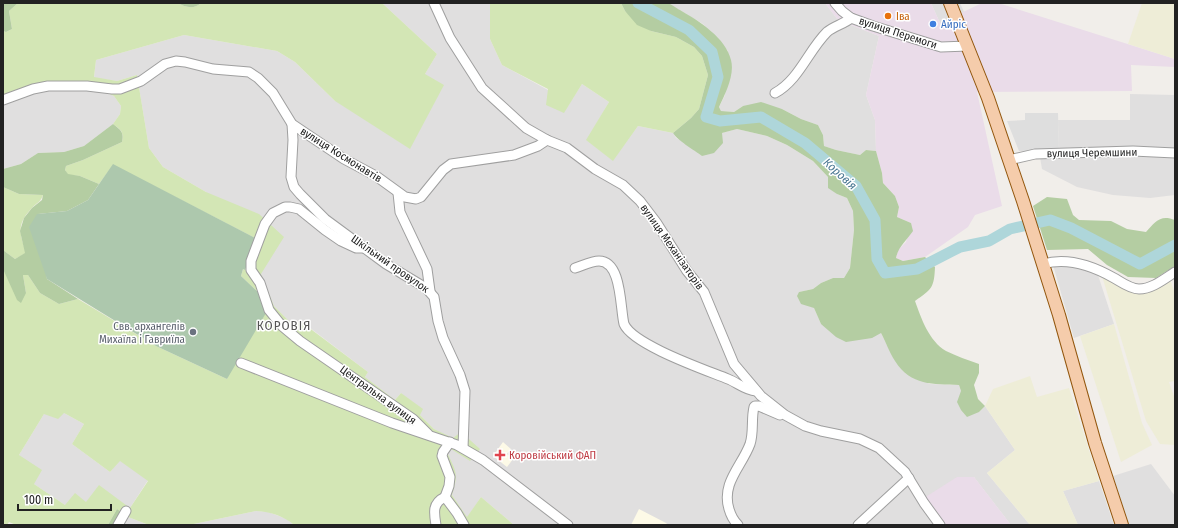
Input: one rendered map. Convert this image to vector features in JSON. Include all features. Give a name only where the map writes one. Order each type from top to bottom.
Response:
[{"type":"main road","points":[[950,3],[988,98],[1023,201],[1089,422],[1122,525]]},
{"type":"street","name":"вулиця Механізаторів","points":[[434,3],[450,38],[480,86],[516,120],[532,132],[567,148],[595,169],[624,185],[640,201],[656,222],[687,271],[704,292],[731,360],[756,391],[767,402],[785,415],[805,426],[814,430],[850,436],[866,441],[875,446],[902,469],[924,504],[940,525]]},
{"type":"street","name":"вулиця Перемоги","points":[[835,3],[851,18],[938,46],[948,48],[968,46]]},
{"type":"street","points":[[775,93],[784,87],[793,77],[827,32],[851,18]]},
{"type":"street","name":"вулиця Космонавтів","points":[[3,100],[33,88],[48,86],[87,86],[120,89],[141,82],[169,63],[181,61],[213,69],[246,72],[251,74],[273,94],[292,124],[344,159],[376,176],[398,193],[405,197],[418,199],[423,196],[443,170],[451,164],[514,155],[538,146],[547,140]]},
{"type":"street","name":"Шкільний провулок","points":[[292,124],[293,140],[290,174],[294,187],[321,216],[394,269],[430,291],[436,299],[439,324],[445,344],[460,376],[465,391],[463,448]]},
{"type":"street","name":"вулиця Черемшини","points":[[1009,160],[1035,154],[1133,151],[1175,153]]},
{"type":"street","points":[[398,193],[400,212],[427,269],[430,291]]},
{"type":"street","name":"Центральна вулиця","points":[[364,248],[356,248],[341,242],[299,210],[284,207],[273,213],[265,224],[251,261],[250,270],[260,283],[269,310],[282,326],[300,341],[407,415],[428,434],[463,448],[483,460],[568,525]]},
{"type":"street","name":"вулиця Механізаторів","points":[[575,268],[599,261],[605,262],[611,267],[617,279],[624,324],[626,329],[632,334],[688,364],[732,380],[747,389],[756,391]]},
{"type":"street","points":[[1043,264],[1060,262],[1087,266],[1106,274],[1131,288],[1138,289],[1153,286],[1175,272]]},
{"type":"street","points":[[241,363],[392,423],[428,434]]},
{"type":"street","points":[[738,525],[732,518],[728,506],[727,490],[731,479],[750,443],[754,407],[758,406],[774,413],[785,415]]},
{"type":"street","points":[[436,525],[435,508],[437,502],[444,498],[449,486],[450,477],[442,456],[450,442]]},
{"type":"street","points":[[858,525],[909,478]]},
{"type":"street","points":[[444,498],[457,512],[464,525]]},
{"type":"street","points":[[118,525],[126,510]]},
{"type":"shaded area","points":[[382,3],[490,3],[490,39],[502,65],[548,90],[564,112],[582,84],[609,102],[587,140],[613,160],[638,126],[673,133],[676,138],[687,144],[702,156],[722,133],[737,129],[767,136],[787,145],[813,161],[828,177],[837,194],[847,198],[853,211],[854,230],[850,268],[844,278],[833,278],[821,283],[813,289],[799,292],[814,308],[821,324],[881,333],[887,345],[929,384],[959,385],[961,391],[979,412],[985,406],[1015,450],[987,473],[1030,525],[1011,525],[974,477],[942,525],[514,525],[481,497],[467,518],[452,495],[456,480],[447,452],[453,439],[434,429],[401,393],[395,400],[365,377],[368,372],[301,321],[295,327],[274,306],[261,274],[206,192],[163,167],[149,148],[137,75],[117,81],[94,78],[96,60],[184,35],[277,51],[295,62],[335,101],[425,74],[437,54]]},
{"type":"shaded area","points":[[668,3],[825,3],[838,20],[879,36],[866,95],[875,120],[876,151],[866,150],[860,155],[824,146],[823,135],[818,125],[801,119],[782,109],[743,106],[734,112],[721,111],[719,107],[725,95],[728,51],[703,24]]},
{"type":"shaded area","points":[[825,3],[931,3],[940,23],[982,3],[998,3],[1175,59],[1175,67],[1131,65],[1132,91],[977,92],[1002,206],[975,215],[968,227],[925,257],[903,261],[896,258],[898,250],[906,242],[911,223],[897,217],[899,207],[895,196],[883,183],[876,151],[875,120],[866,95],[879,36],[838,20]]},
{"type":"shaded area","points":[[931,3],[960,3],[964,12],[940,23]]},
{"type":"shaded area","points":[[93,87],[114,96],[121,106],[120,114],[113,124],[84,146],[64,152],[38,153],[21,164],[3,169],[3,105],[29,92],[64,88]]},
{"type":"shaded area","points":[[1130,94],[1175,95],[1175,149],[1059,150],[1058,120],[1130,120]]},
{"type":"shaded area","points":[[1025,113],[1058,113],[1059,150],[1019,151],[1007,121],[1025,120]]},
{"type":"shaded area","points":[[1091,155],[1175,156],[1175,195],[1150,198],[1113,195],[1077,187],[1042,169],[1040,157]]},
{"type":"shaded area","points":[[1053,265],[1062,265],[1097,272],[1114,324],[1074,338]]},
{"type":"shaded area","points":[[64,413],[84,424],[72,444],[110,472],[120,460],[148,480],[130,508],[86,503],[65,505],[34,484],[19,455],[44,414]]},
{"type":"shaded area","name":"Коровійський ФАП","points":[[503,442],[511,449],[507,454],[513,459],[507,467],[493,456]]},
{"type":"shaded area","points":[[1151,464],[1175,496],[1175,522],[1172,525],[1129,525],[1113,476]]},
{"type":"shaded area","points":[[957,477],[974,477],[1011,525],[942,525],[924,498]]},
{"type":"shaded area","points":[[1099,481],[1114,525],[1078,525],[1063,491]]},
{"type":"shaded area","points":[[639,509],[666,523],[668,525],[631,525]]},
{"type":"shaded area","points":[[256,511],[268,512],[287,519],[294,525],[189,525]]},
{"type":"shaded area","points":[[128,517],[149,525],[123,525]]},
{"type":"green space","points":[[662,2],[672,5],[695,19],[718,37],[728,52],[732,66],[731,78],[719,107],[721,111],[734,112],[743,106],[761,102],[782,109],[801,119],[818,125],[823,135],[824,146],[860,155],[866,150],[876,151],[883,183],[895,196],[899,207],[897,217],[911,223],[913,231],[901,247],[896,258],[903,261],[925,257],[935,267],[933,284],[929,291],[915,301],[926,329],[940,347],[950,353],[979,364],[979,373],[974,385],[978,399],[985,406],[979,412],[967,417],[961,410],[957,402],[961,391],[959,385],[932,384],[915,379],[908,375],[895,361],[881,333],[872,338],[846,342],[836,337],[821,324],[814,308],[801,304],[797,296],[799,292],[813,289],[821,283],[833,278],[844,278],[850,268],[854,230],[853,211],[847,198],[828,188],[828,177],[813,161],[787,145],[767,136],[737,129],[722,133],[723,143],[714,153],[702,156],[678,139],[673,133],[699,109],[708,75],[702,56],[694,47],[676,37],[651,31],[637,25],[625,11],[621,3]]},
{"type":"green space","points":[[3,3],[18,3],[9,11],[12,29],[6,32],[3,31]]},
{"type":"green space","points":[[18,3],[177,3],[186,7],[195,7],[201,3],[382,3],[437,54],[425,74],[444,85],[410,149],[335,101],[295,62],[277,51],[184,35],[96,60],[94,77],[117,81],[137,75],[149,148],[163,167],[206,192],[259,214],[284,237],[261,274],[274,306],[295,327],[300,321],[368,372],[365,377],[395,400],[401,393],[423,409],[420,415],[434,429],[453,438],[461,432],[480,449],[470,461],[451,449],[447,452],[456,473],[452,495],[467,517],[481,497],[514,525],[294,525],[277,515],[256,511],[189,525],[149,525],[128,517],[117,509],[108,525],[16,525],[9,522],[7,525],[3,525],[3,269],[10,282],[26,293],[23,275],[28,275],[40,293],[59,304],[78,299],[156,346],[227,379],[259,293],[241,276],[243,269],[245,270],[257,239],[113,165],[99,184],[80,176],[68,175],[65,170],[66,166],[122,142],[123,135],[121,131],[113,124],[120,114],[121,106],[114,96],[93,87],[64,88],[29,92],[3,105],[3,31],[6,32],[12,29],[9,11]],"holes":[[[64,413],[84,424],[72,444],[110,472],[120,461],[148,481],[130,508],[99,485],[86,502],[75,493],[65,505],[34,484],[42,470],[19,455],[44,414],[58,419]]]},
{"type":"green space","points":[[177,3],[201,3],[195,7],[186,7]]},
{"type":"green space","points":[[490,3],[621,3],[625,11],[651,31],[676,37],[694,47],[702,56],[708,75],[699,109],[673,133],[638,126],[613,161],[586,140],[609,102],[582,84],[564,113],[546,105],[548,89],[502,65],[490,39]]},
{"type":"green space","points":[[1142,3],[1175,3],[1175,59],[1128,44]]},
{"type":"green space","points":[[113,124],[118,128],[123,136],[122,142],[66,166],[65,170],[68,174],[80,176],[99,184],[88,200],[67,211],[38,214],[47,279],[78,299],[59,304],[40,293],[28,275],[23,275],[26,293],[21,303],[17,300],[3,269],[3,250],[15,259],[25,253],[20,231],[24,218],[32,208],[42,200],[43,195],[19,194],[3,187],[3,169],[21,164],[38,153],[64,152],[84,146]]},
{"type":"green space","points":[[113,164],[257,239],[245,270],[243,269],[241,276],[259,293],[266,313],[227,379],[156,346],[47,279],[29,227],[37,214],[67,211],[88,200]]},
{"type":"green space","points":[[3,187],[19,194],[43,195],[23,220],[21,225],[21,235],[26,253],[15,259],[3,250]]},
{"type":"green space","points":[[1047,197],[1067,199],[1073,215],[1079,220],[1111,221],[1127,229],[1146,232],[1158,220],[1170,218],[1175,220],[1175,266],[1156,278],[1128,277],[1107,265],[1088,249],[1047,250],[1033,206]]},
{"type":"green space","points":[[1102,276],[1132,291],[1169,277],[1175,293],[1175,381],[1169,382],[1175,399],[1175,445],[1160,444],[1146,421]]},
{"type":"green space","points":[[1114,324],[1142,423],[1152,445],[1121,462],[1080,336]]},
{"type":"green space","points":[[1030,376],[1037,397],[1069,388],[1099,481],[1063,491],[1078,525],[1030,525],[987,473],[1015,450],[985,406],[993,389]]},
{"type":"green space","points":[[117,509],[128,517],[123,525],[108,525]]},
{"type":"waterway","name":"Коровія","points":[[638,3],[689,30],[712,52],[718,77],[706,117],[720,121],[761,117],[805,143],[856,186],[875,220],[877,259],[885,273],[917,269],[960,247],[989,241],[1010,229],[1050,220],[1071,228],[1140,264],[1175,245]]},
{"type":"place","name":"Іва","points":[[888,16]]},
{"type":"place","name":"Айріс","points":[[933,24]]},
{"type":"place","name":"Свв. архангелів Михаїла і Гавриїла","points":[[193,332]]},
{"type":"place","name":"Коровійський ФАП","points":[[500,455]]},
{"type":"district","name":"КОРОВІЯ","points":[[284,325]]}]
